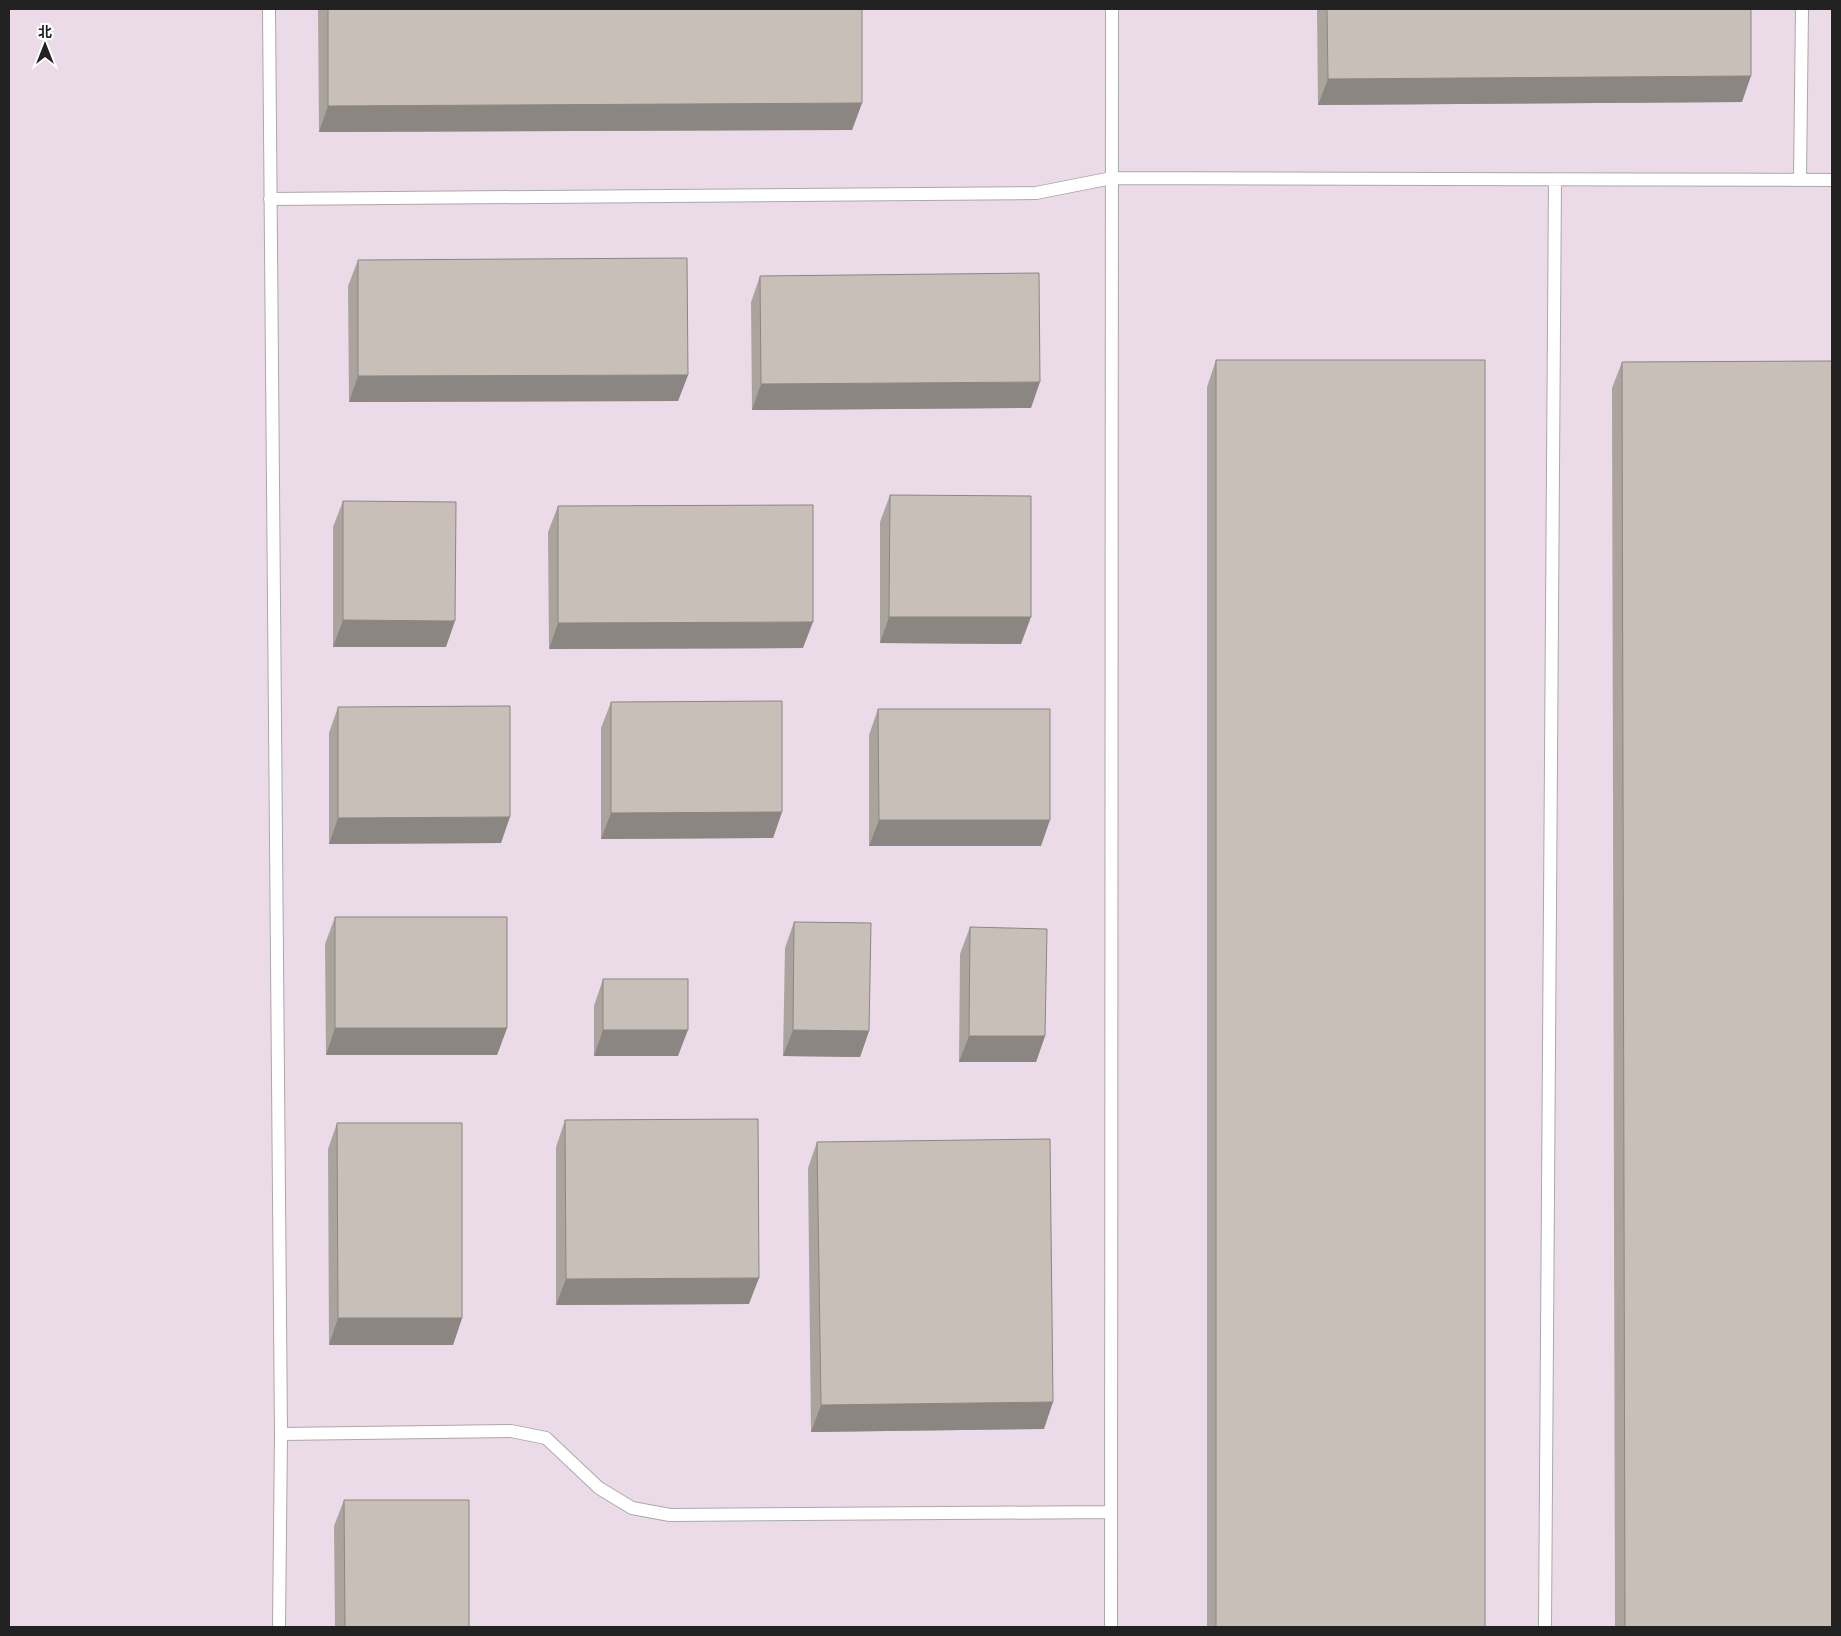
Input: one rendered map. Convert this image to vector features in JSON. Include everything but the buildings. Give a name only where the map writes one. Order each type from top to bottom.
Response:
[{"type":"lane","points":[[270,9],[270,199],[282,1434],[279,1627]]},
{"type":"lane","points":[[1111,1627],[1109,1512],[1112,9]]},
{"type":"lane","points":[[1800,179],[1802,9]]},
{"type":"lane","points":[[270,199],[1036,193],[1112,178],[1832,180]]},
{"type":"lane","points":[[1545,1627],[1554,180]]},
{"type":"lane","points":[[282,1434],[511,1431],[546,1438],[599,1488],[632,1508],[670,1515],[1109,1512]]},
{"type":"shaded area","points":[[9,9],[1832,9],[1832,1627],[9,1627]]}]
